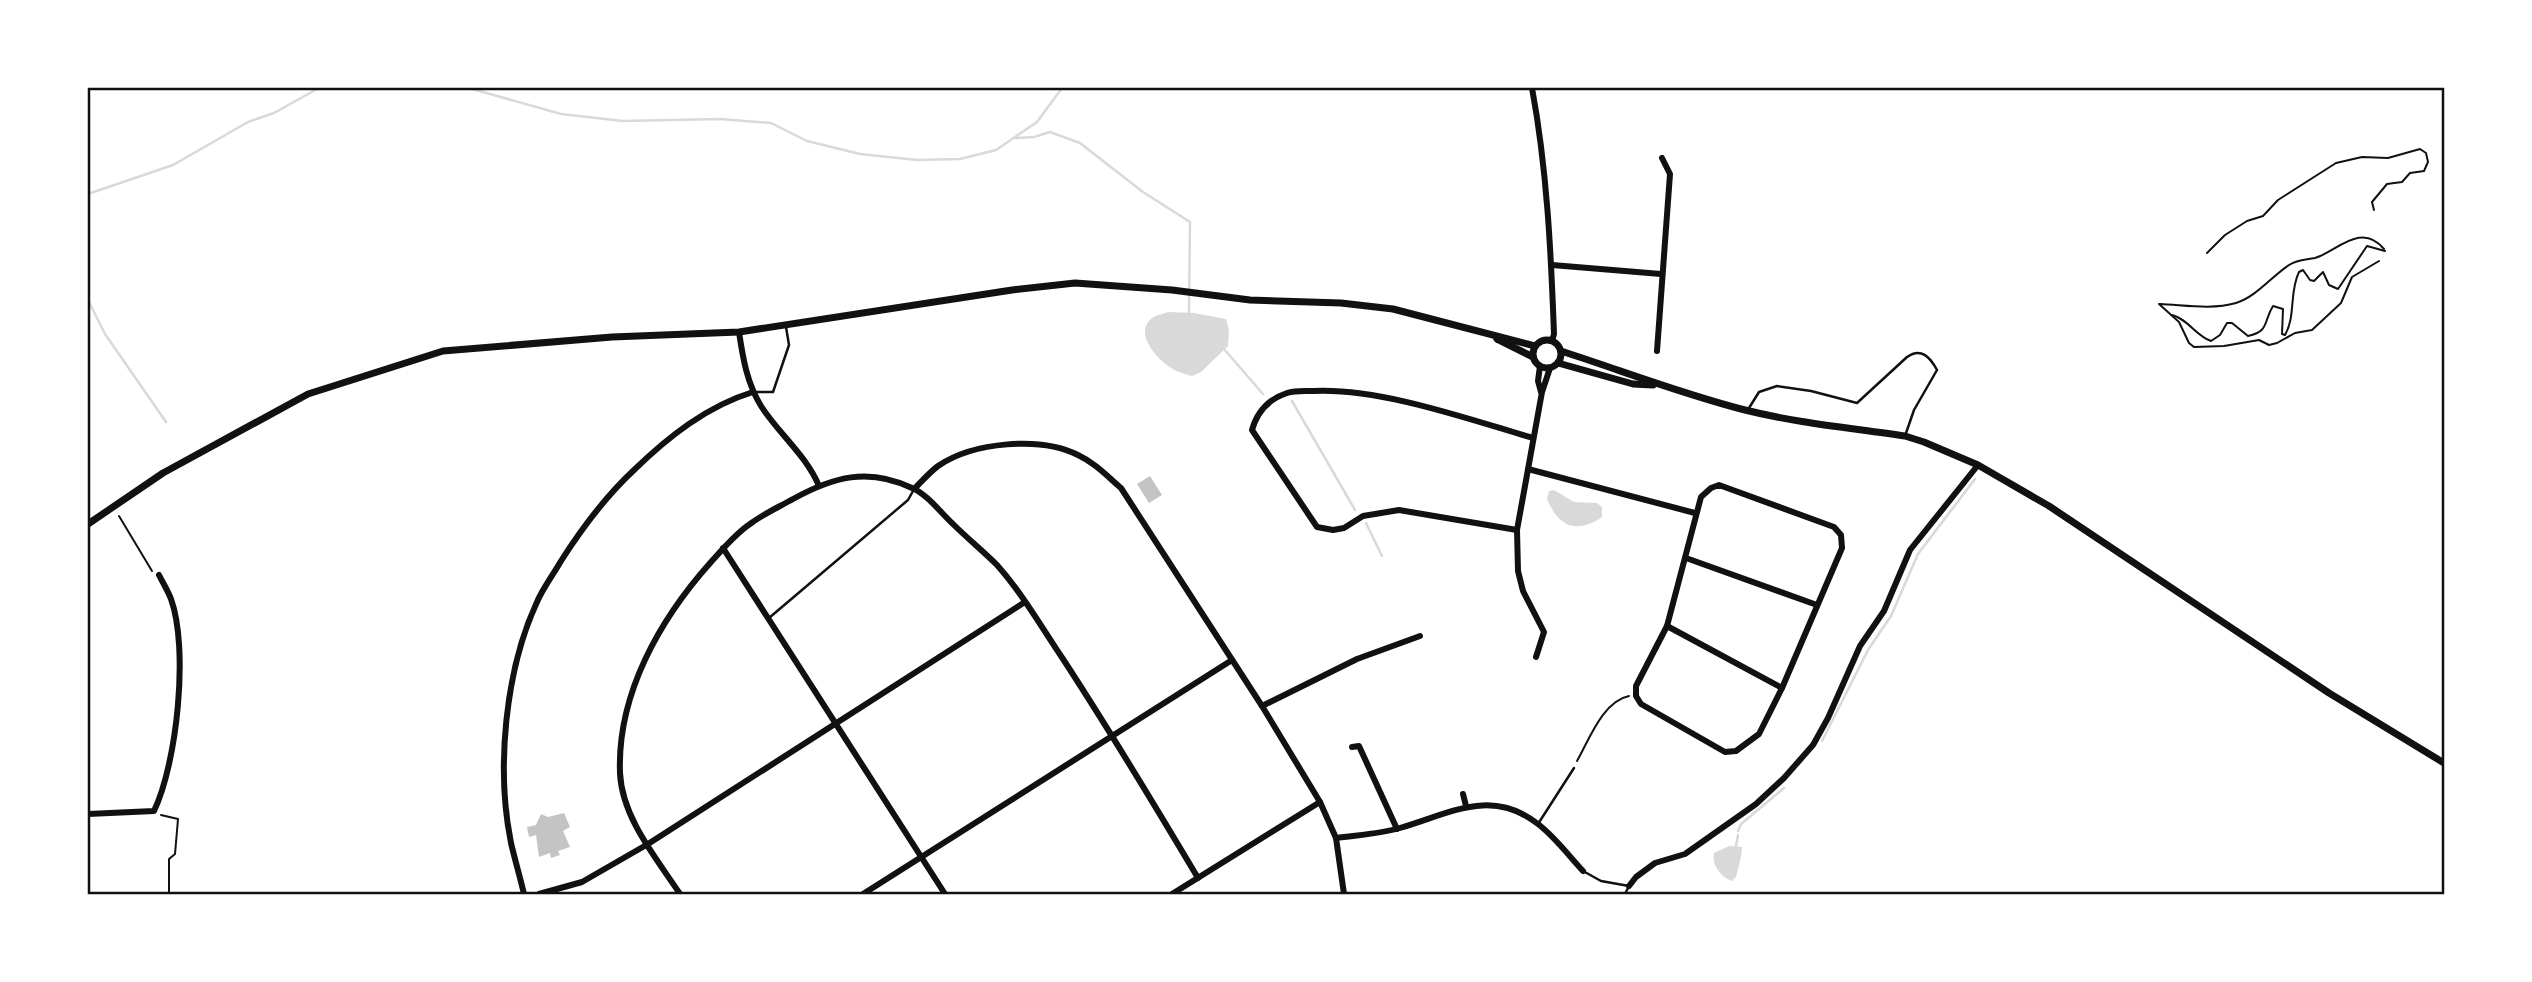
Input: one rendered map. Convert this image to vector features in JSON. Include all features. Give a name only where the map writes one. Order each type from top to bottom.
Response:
[{"type":"street","points":[[1532,88],[1546,181],[1552,265],[1552,341]]},
{"type":"street","points":[[1657,351],[1670,174],[1662,158]]},
{"type":"street","points":[[1552,265],[1661,274]]},
{"type":"street","points":[[88,524],[163,473],[308,394],[443,351],[612,337],[739,332],[786,327],[1012,290],[1075,283],[1109,284],[1250,300],[1341,303],[1393,309],[1535,346]]},
{"type":"street","points":[[739,332],[744,367],[753,393],[815,475],[819,486]]},
{"type":"street","points":[[1493,336],[1533,357],[1540,366],[1550,368]]},
{"type":"street","points":[[1533,357],[1535,346],[1541,341],[1552,341],[1561,351],[1639,376],[1657,385],[1748,411],[1905,436],[1978,466],[2068,518],[2329,693],[2445,763]]},
{"type":"street","points":[[1536,657],[1544,632],[1522,591],[1518,571],[1517,530],[1542,393],[1550,368],[1558,363],[1561,351]]},
{"type":"street","points":[[1558,363],[1633,384],[1657,385]]},
{"type":"street","points":[[1540,366],[1538,381],[1542,393]]},
{"type":"street","points":[[1517,530],[1399,510],[1363,516],[1344,528],[1333,530],[1317,527],[1252,430],[1256,415],[1281,396],[1290,392],[1338,390],[1428,408],[1533,438]]},
{"type":"street","points":[[524,894],[511,841],[504,768],[507,707],[521,645],[537,602],[580,531],[614,488],[682,428],[738,397],[753,393]]},
{"type":"street","points":[[915,488],[940,465],[967,453],[1026,443],[1051,445],[1077,454],[1121,488],[1262,706],[1320,802],[1336,838],[1344,894]]},
{"type":"street","points":[[1629,886],[1636,877],[1655,863],[1685,854],[1756,804],[1813,745],[1860,646],[1885,611],[1910,550],[1978,466]]},
{"type":"street","points":[[1528,468],[1695,513]]},
{"type":"street","points":[[680,894],[630,814],[620,777],[621,741],[629,701],[643,665],[660,631],[691,585],[723,548],[749,524],[819,486],[840,478],[860,475],[887,479],[915,488],[998,566],[1113,736],[1198,878]]},
{"type":"street","points":[[1719,485],[1834,527],[1841,535],[1842,548],[1782,688],[1759,734],[1736,751],[1725,752],[1641,704],[1636,696],[1636,686],[1667,626],[1695,513],[1701,497],[1719,485]]},
{"type":"street","points":[[723,548],[945,894]]},
{"type":"street","points":[[1686,558],[1817,605]]},
{"type":"street","points":[[88,814],[155,811],[160,799],[168,764],[179,670],[177,622],[171,598],[159,575]]},
{"type":"street","points":[[539,894],[582,882],[648,844],[1024,602]]},
{"type":"street","points":[[1667,626],[1782,688]]},
{"type":"street","points":[[1262,706],[1357,659],[1420,636]]},
{"type":"street","points":[[863,894],[1231,660]]},
{"type":"street","points":[[1352,747],[1359,746],[1397,829]]},
{"type":"street","points":[[1463,794],[1466,806]]},
{"type":"street","points":[[1172,894],[1320,802]]},
{"type":"street","points":[[1336,838],[1397,829],[1466,806],[1487,804],[1509,809],[1538,824],[1583,871]]},
{"type":"lane","points":[[753,393],[773,392],[789,345],[786,327]]},
{"type":"lane","points":[[1748,411],[1759,392],[1777,386],[1811,391],[1857,403],[1907,357],[1914,352],[1922,352],[1937,370],[1914,410],[1905,436]]},
{"type":"lane","points":[[769,618],[908,500],[915,488]]},
{"type":"lane","points":[[1538,824],[1574,768]]},
{"type":"lane","points":[[1583,871],[1601,881],[1629,886],[1625,894]]},
{"type":"path","points":[[2207,253],[2225,235],[2247,221],[2263,216],[2278,200],[2336,163],[2362,157],[2388,158],[2420,149],[2426,153],[2428,162],[2424,171],[2410,173],[2402,182],[2387,184],[2372,202],[2374,210]]},
{"type":"path","points":[[2172,314],[2211,341],[2220,335],[2227,323],[2232,323],[2248,336],[2259,334],[2265,328],[2273,306],[2280,306],[2283,309],[2282,334],[2285,335],[2292,316],[2293,284],[2299,272],[2303,270],[2310,280],[2314,281],[2323,272],[2329,285],[2338,289],[2367,246],[2385,251],[2379,243],[2360,238],[2344,241],[2317,258],[2302,259],[2288,266],[2239,302],[2212,307],[2159,304],[2179,322],[2189,343],[2194,347],[2224,346],[2259,340],[2269,345],[2277,343],[2295,333],[2312,330],[2341,303],[2352,277],[2379,261]]},
{"type":"path","points":[[118,515],[151,570],[159,575]]},
{"type":"path","points":[[1574,768],[1615,701],[1636,696]]},
{"type":"path","points":[[155,811],[166,818],[178,819],[175,855],[169,859],[169,894]]},
{"type":"shaded area","points":[[1168,312],[1194,313],[1226,319],[1229,330],[1228,346],[1201,372],[1192,376],[1173,369],[1154,352],[1145,331],[1152,318]]},
{"type":"shaded area","points":[[1554,490],[1574,502],[1597,503],[1602,507],[1602,517],[1584,526],[1569,525],[1557,516],[1547,499],[1549,491]]},
{"type":"shaded area","points":[[1729,846],[1742,847],[1736,877],[1732,881],[1718,870],[1713,857],[1714,853]]},
{"type":"building","points":[[1150,476],[1162,495],[1149,503],[1137,484]]},
{"type":"building","points":[[564,813],[570,827],[563,831],[570,847],[558,851],[560,855],[551,858],[550,853],[539,857],[536,835],[529,837],[527,827],[536,825],[541,814],[548,817]]},
{"type":"waterway","points":[[88,194],[173,165],[248,122],[274,113],[319,88]]},
{"type":"waterway","points":[[469,88],[561,114],[623,121],[720,119],[771,123],[807,141],[860,154],[917,160],[960,159],[996,150],[1037,122],[1062,88]]},
{"type":"waterway","points":[[1016,138],[1034,137],[1050,132],[1080,143],[1143,192],[1190,222],[1189,313]]},
{"type":"waterway","points":[[88,300],[105,334],[166,422]]},
{"type":"waterway","points":[[1224,349],[1263,394]]},
{"type":"waterway","points":[[1292,401],[1355,510]]},
{"type":"waterway","points":[[1822,741],[1868,650],[1891,616],[1918,554],[1975,479]]},
{"type":"waterway","points":[[1366,523],[1382,556]]},
{"type":"waterway","points":[[1738,831],[1741,824],[1784,788]]},
{"type":"waterway","points":[[1736,846],[1738,835]]}]
